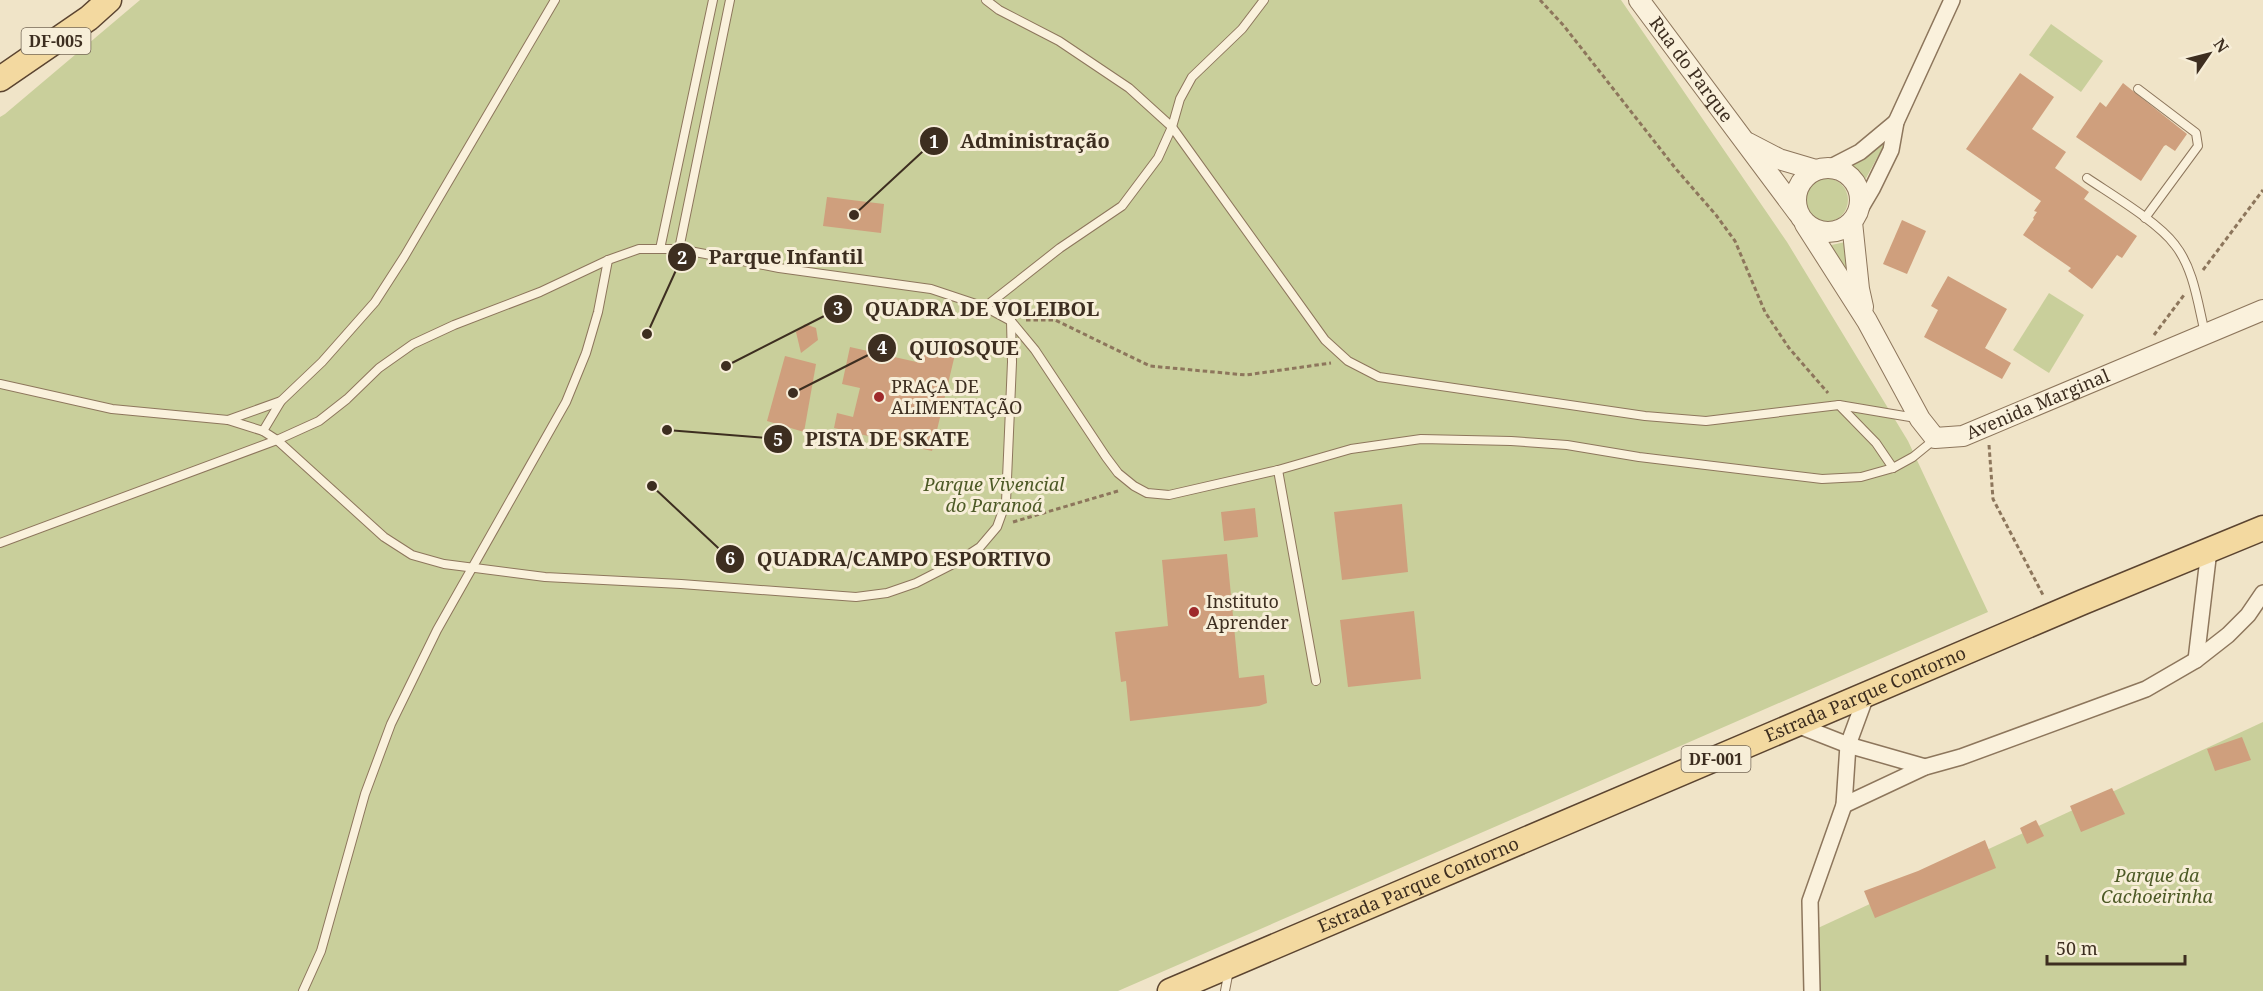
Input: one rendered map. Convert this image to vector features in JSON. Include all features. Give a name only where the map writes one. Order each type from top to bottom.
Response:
[{"type":"main road","name":"DF-005","points":[[0,79],[89,18],[109,0]]},
{"type":"main road","name":"Estrada Parque Contorno","points":[[1170,991],[2263,528]]},
{"type":"street","name":"Rua do Parque","points":[[1639,0],[1802,219]]},
{"type":"street","points":[[1802,219],[1824,233],[1844,228],[1855,216],[1872,189],[1891,150],[1896,122],[1952,0]]},
{"type":"street","points":[[1896,122],[1860,152],[1807,175],[1800,183],[1795,203],[1802,219],[1867,321],[1920,419],[1935,438]]},
{"type":"street","name":"Rua do Parque","points":[[1743,141],[1779,159],[1822,169]]},
{"type":"street","points":[[1822,169],[1847,174],[1854,182],[1860,201],[1855,216],[1859,289],[1867,321]]},
{"type":"street","name":"Avenida Marginal","points":[[1935,438],[1963,436],[2263,310]]},
{"type":"street","points":[[2196,660],[2209,550]]},
{"type":"street","points":[[1844,805],[1925,767],[1961,757],[2146,688],[2196,660],[2228,635],[2248,615],[2263,593]]},
{"type":"street","points":[[1812,991],[1810,901],[1844,805],[1848,745],[1866,696]]},
{"type":"street","points":[[1797,725],[1848,745],[1925,767]]},
{"type":"lane","points":[[263,431],[280,400],[322,362],[375,302],[404,257],[555,0]]},
{"type":"lane","points":[[660,249],[713,0]]},
{"type":"lane","points":[[679,249],[730,0]]},
{"type":"lane","points":[[986,0],[999,10],[1059,42],[1129,88],[1172,127],[1325,340],[1348,361],[1379,376],[1645,416],[1706,421],[1839,405],[1920,419]]},
{"type":"lane","points":[[985,307],[1060,248],[1122,206],[1158,158],[1172,127],[1180,99],[1192,77],[1242,30],[1264,0]]},
{"type":"lane","points":[[2138,89],[2196,134],[2198,146],[2145,218]]},
{"type":"lane","points":[[2086,178],[2145,218],[2175,244],[2185,263],[2205,334]]},
{"type":"lane","points":[[0,543],[277,440],[319,421],[347,399],[378,368],[413,344],[454,325],[540,292],[608,260],[639,249],[679,249],[779,268],[931,289],[985,307],[1011,321],[1035,350],[1106,457],[1118,472],[1134,486],[1147,493],[1169,495],[1278,470],[1350,449],[1421,439],[1512,441],[1567,446],[1822,479],[1861,477],[1893,468],[1913,457],[1935,438]]},
{"type":"lane","points":[[303,991],[321,951],[364,794],[391,724],[437,630],[566,402],[592,333],[608,260]]},
{"type":"lane","points":[[0,384],[112,409],[228,420],[263,431],[277,440],[384,537],[412,555],[444,564],[545,577],[856,597],[887,593],[916,583],[980,547],[997,527],[1005,502],[1012,362],[1011,321]]},
{"type":"lane","points":[[228,420],[280,400]]},
{"type":"lane","points":[[1839,405],[1876,443],[1893,468]]},
{"type":"lane","points":[[1278,470],[1316,681]]},
{"type":"lane","points":[[1225,991],[1230,966]]},
{"type":"path","points":[[1540,0],[1564,26],[1676,170],[1716,215],[1735,242],[1765,312],[1789,348],[1839,405]]},
{"type":"path","points":[[1011,321],[1055,320],[1150,366],[1246,375],[1348,361]]},
{"type":"path","points":[[1985,426],[1990,448],[1994,499],[2054,615]]},
{"type":"path","points":[[997,527],[1134,486]]},
{"type":"green space","name":"Parque Vivencial do Paranoá","points":[[140,0],[1621,0],[1787,242],[1908,441],[1988,612],[1118,991],[0,991],[0,117]]},
{"type":"green space","points":[[2051,24],[2103,61],[2081,92],[2029,55]]},
{"type":"green space","points":[[1890,134],[1865,180],[1859,171],[1848,164]]},
{"type":"green space","points":[[1826,178],[1841,185],[1848,200],[1841,215],[1826,222],[1811,215],[1804,200],[1811,185]]},
{"type":"green space","points":[[1845,242],[1854,291],[1827,246]]},
{"type":"green space","points":[[2049,293],[2084,315],[2049,373],[2013,350]]},
{"type":"green space","name":"Parque da Cachoeirinha","points":[[2263,722],[2263,991],[1817,991],[1818,928]]},
{"type":"building","points":[[2020,73],[2054,97],[2032,129],[2066,152],[2055,168],[2089,192],[2084,199],[2137,236],[2122,258],[2117,255],[2092,289],[2068,271],[2071,268],[2023,235],[2034,219],[2037,212],[2034,211],[2041,201],[1966,149]]},
{"type":"building","points":[[2123,83],[2187,134],[2175,151],[2164,146],[2141,181],[2076,137],[2100,102],[2106,107]]},
{"type":"building","points":[[827,197],[884,204],[881,233],[823,226]]},
{"type":"building","points":[[1902,220],[1926,231],[1907,274],[1883,264]]},
{"type":"building","points":[[1948,276],[2007,309],[1985,348],[2011,363],[2002,379],[1924,337],[1938,310],[1931,306]]},
{"type":"building","points":[[805,324],[816,328],[818,340],[801,353],[796,332]]},
{"type":"building","name":"PRAÇA DE ALIMENTAÇÃO","points":[[927,339],[957,346],[932,451],[834,428],[837,413],[853,417],[860,388],[842,384],[850,347],[921,363]]},
{"type":"building","points":[[785,356],[816,364],[804,432],[767,421]]},
{"type":"building","points":[[1402,504],[1408,572],[1342,580],[1334,512]]},
{"type":"building","points":[[1255,508],[1258,537],[1224,541],[1221,512]]},
{"type":"building","points":[[1227,554],[1239,678],[1264,675],[1267,703],[1259,706],[1130,721],[1126,681],[1121,682],[1115,632],[1168,626],[1162,560]]},
{"type":"building","points":[[1414,611],[1421,679],[1348,687],[1340,620]]},
{"type":"building","points":[[2242,737],[2251,760],[2215,771],[2207,749]]},
{"type":"building","points":[[2112,788],[2125,814],[2081,832],[2070,806]]},
{"type":"building","points":[[2036,820],[2044,836],[2027,844],[2020,828]]},
{"type":"building","points":[[1985,840],[1996,868],[1875,918],[1864,891],[1918,871]]},
{"type":"place","name":"Administração","points":[[854,215]]},
{"type":"place","name":"Parque Infantil","points":[[647,334]]},
{"type":"place","name":"QUADRA DE VOLEIBOL","points":[[726,366]]},
{"type":"place","name":"QUIOSQUE","points":[[793,393]]},
{"type":"place","name":"PRAÇA DE ALIMENTAÇÃO","points":[[879,397]]},
{"type":"place","name":"PISTA DE SKATE","points":[[667,430]]},
{"type":"place","name":"QUADRA/CAMPO ESPORTIVO","points":[[652,486]]},
{"type":"place","name":"Instituto Aprender","points":[[1194,612]]}]
